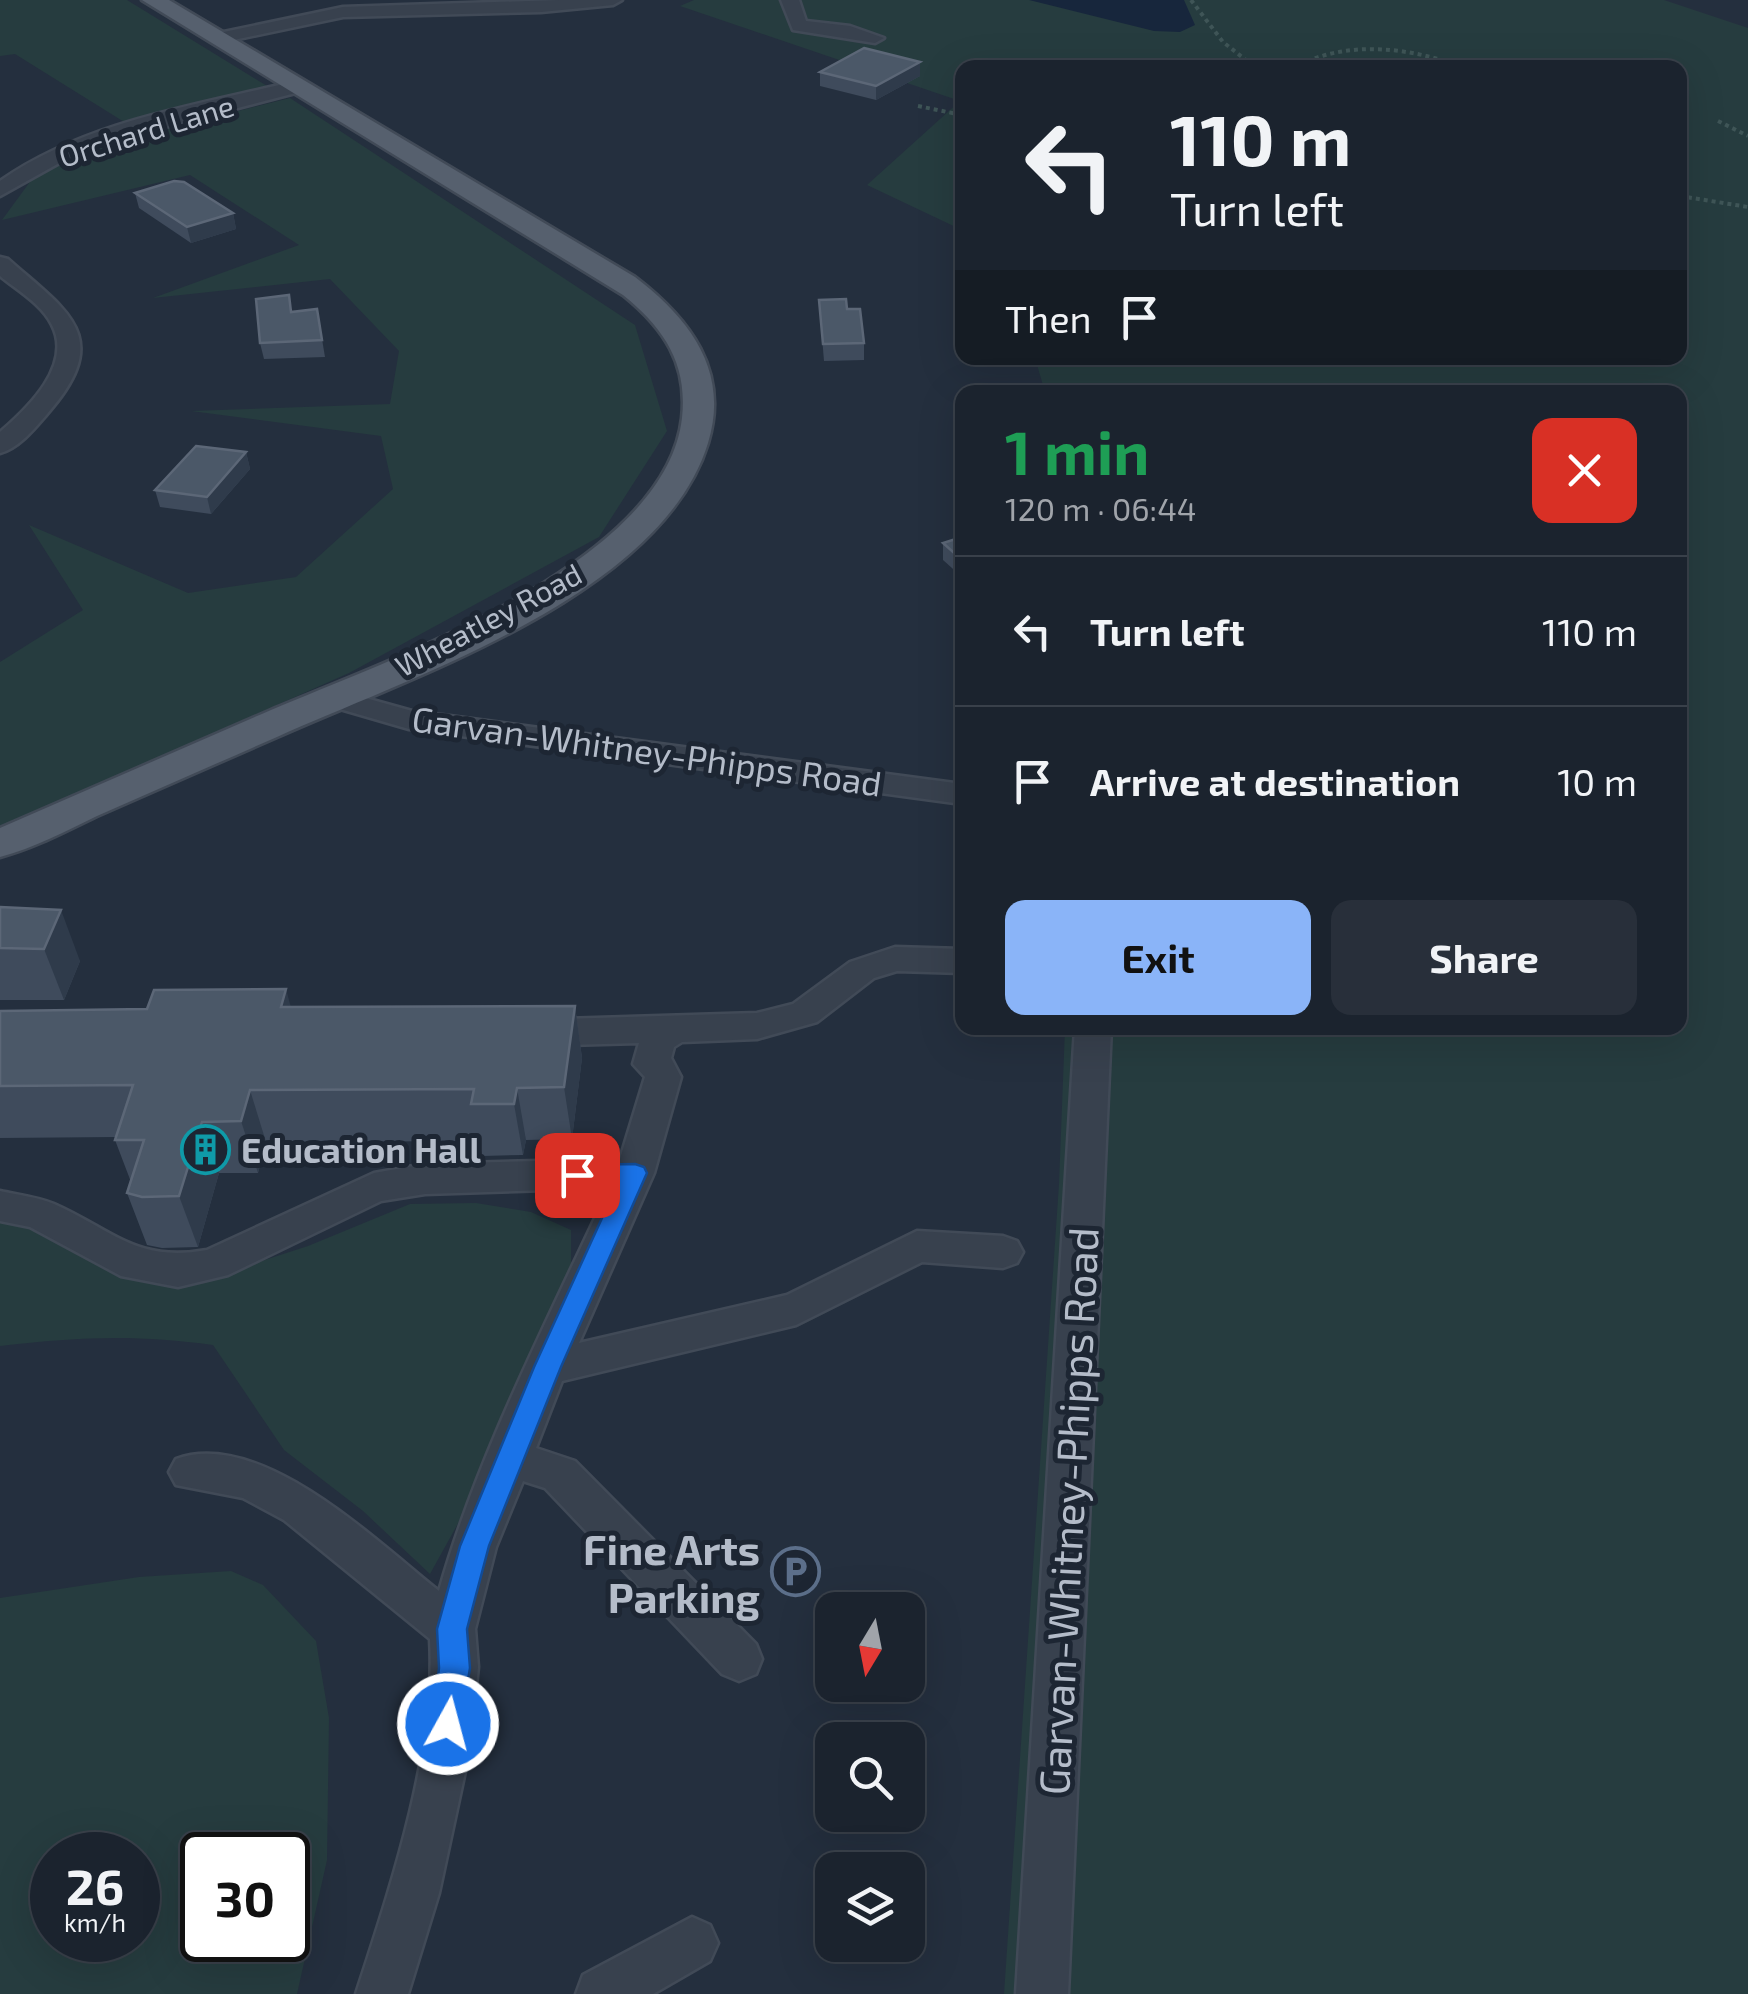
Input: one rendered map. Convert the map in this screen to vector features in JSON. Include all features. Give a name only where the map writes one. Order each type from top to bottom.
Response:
[{"type":"main road","name":"Wheatley Road","points":[[0,844],[333,698],[560,588],[613,552],[671,487],[690,453],[700,420],[700,386],[684,341],[660,310],[625,282],[153,0]]},
{"type":"street","points":[[220,38],[343,12],[541,7],[613,0]]},
{"type":"street","points":[[790,0],[798,26],[850,30],[875,38]]},
{"type":"street","name":"Orchard Lane","points":[[0,190],[26,170],[82,144],[300,86]]},
{"type":"street","points":[[0,264],[56,312],[71,344],[67,362],[43,403],[0,445]]},
{"type":"street","name":"Garvan-Whitney-Phipps Road","points":[[333,698],[409,720],[955,793]]},
{"type":"street","points":[[506,1033],[757,1026],[805,1013],[862,970],[895,959],[955,961]]},
{"type":"street","points":[[382,1994],[414,1892],[445,1753],[454,1668],[452,1629],[474,1546],[635,1173],[663,1077],[660,1068],[651,1064],[658,1040],[675,1030]]},
{"type":"street","name":"Garvan-Whitney-Phipps Road","points":[[1042,1994],[1093,1035]]},
{"type":"street","points":[[0,1206],[38,1214],[135,1265],[178,1271],[214,1264],[374,1188],[425,1178],[635,1173]]},
{"type":"street","points":[[548,1367],[796,1309],[917,1246],[1002,1252]]},
{"type":"street","points":[[510,1458],[560,1474],[739,1658]]},
{"type":"street","points":[[191,1472],[250,1480],[300,1506],[452,1629]]},
{"type":"street","points":[[602,1994],[692,1943]]},
{"type":"path","points":[[1191,0],[1223,42],[1246,60]]},
{"type":"path","points":[[1303,60],[1369,47],[1449,60]]},
{"type":"path","points":[[918,106],[955,114]]},
{"type":"path","points":[[1718,121],[1748,136]]},
{"type":"path","points":[[1687,197],[1748,207]]},
{"type":"green space","points":[[0,0],[127,0],[267,86],[129,125],[15,54],[0,56]]},
{"type":"green space","points":[[694,0],[1664,0],[1748,28],[1748,1994],[1004,1994],[1059,1184],[1065,1035],[1687,1035],[1687,385],[1043,385],[1037,365],[1687,365],[1687,60],[955,60],[955,99],[680,6]]},
{"type":"green space","points":[[290,98],[635,325],[667,431],[599,537],[349,673],[0,828],[0,662],[83,610],[29,525],[188,593],[296,577],[393,489],[381,436],[191,411],[390,404],[399,351],[330,279],[153,298],[299,245],[190,175],[2,220],[32,179],[92,148]]},
{"type":"green space","points":[[955,106],[955,227],[867,185]]},
{"type":"green space","points":[[476,1203],[531,1212],[571,1230],[571,1278],[481,1482],[430,1574],[363,1511],[284,1450],[213,1345],[106,1338],[0,1346],[0,1206],[135,1265],[243,1267],[308,1246],[410,1204]]},
{"type":"green space","points":[[231,1571],[263,1585],[316,1641],[329,1718],[327,1860],[310,1936],[310,1832],[180,1832],[180,1962],[304,1962],[297,1994],[0,1994],[0,1598],[139,1577]]},
{"type":"water","points":[[1029,0],[1184,0],[1195,25],[1180,32],[1154,31]]},
{"type":"building","points":[[864,48],[920,62],[876,86],[820,72]]},
{"type":"building","points":[[174,181],[184,182],[233,213],[187,227],[135,193]]},
{"type":"building","points":[[289,295],[291,312],[317,309],[322,340],[260,343],[256,299]]},
{"type":"building","points":[[846,299],[847,309],[860,309],[864,343],[823,344],[819,300]]},
{"type":"building","points":[[196,446],[246,452],[207,497],[155,490]]},
{"type":"building","points":[[955,539],[955,554],[943,543]]},
{"type":"building","points":[[0,907],[61,910],[44,949],[0,948]]},
{"type":"building","points":[[286,989],[281,1007],[575,1006],[564,1087],[517,1088],[514,1104],[471,1104],[474,1089],[250,1090],[241,1121],[202,1122],[179,1196],[142,1197],[127,1193],[144,1140],[115,1140],[133,1085],[0,1086],[0,1011],[147,1009],[154,990]]},
{"type":"place","name":"Education Hall","points":[[206,1149]]},
{"type":"place","name":"Fine Arts Parking","points":[[795,1572]]},
{"type":"route","points":[[448,1724],[454,1668],[452,1629],[474,1546],[635,1173],[577,1175]]}]
